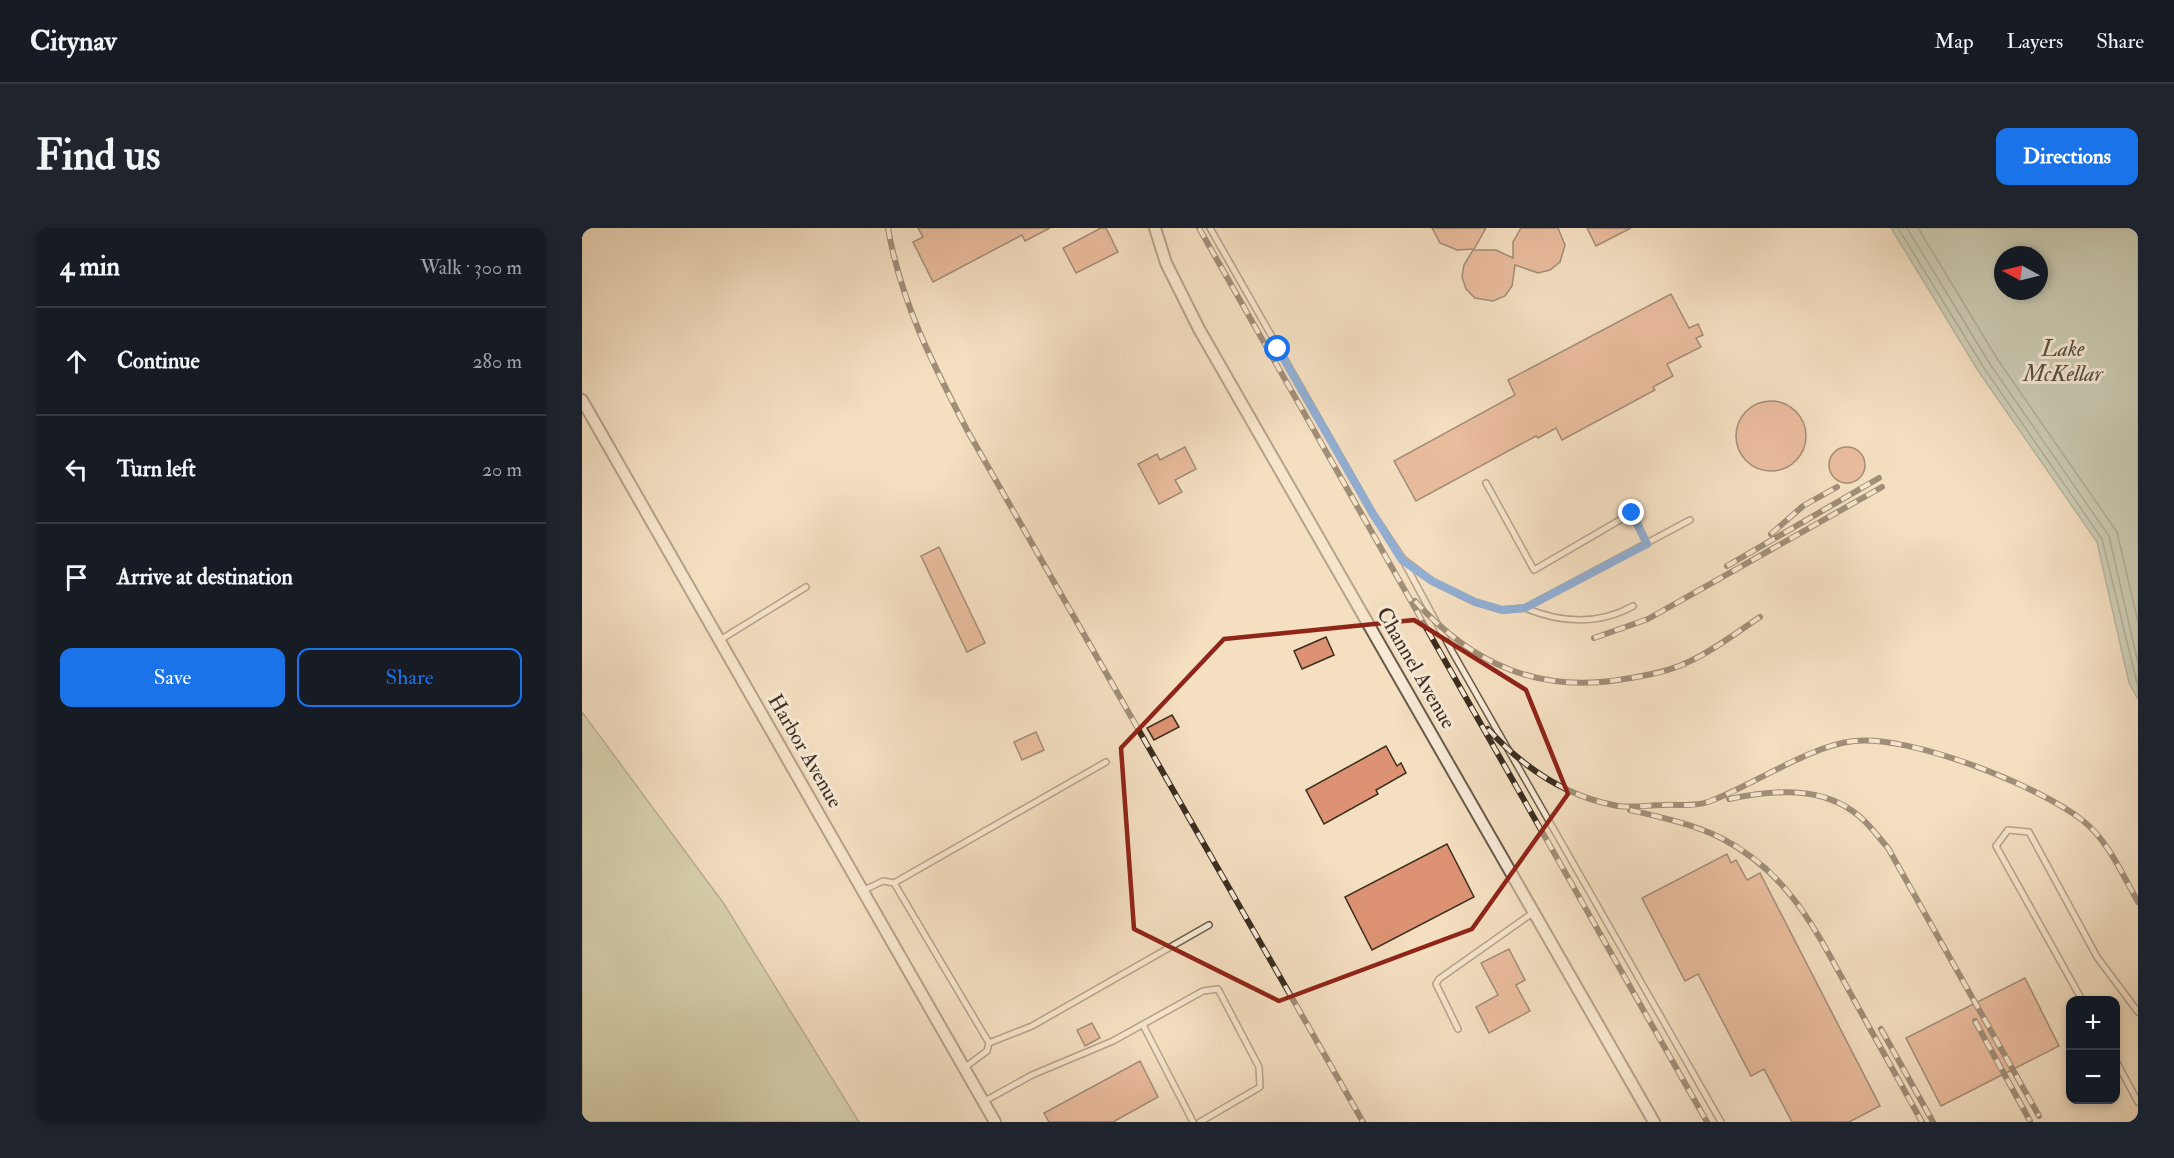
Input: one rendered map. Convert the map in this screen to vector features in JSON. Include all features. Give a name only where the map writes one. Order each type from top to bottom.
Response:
[{"type":"street","name":"Channel Avenue","points":[[1155,228],[1166,263],[1199,329],[1654,1122]]},
{"type":"street","name":"Harbor Avenue","points":[[582,400],[995,1122]]},
{"type":"lane","points":[[1210,228],[1373,514],[1402,560],[1721,1122]]},
{"type":"lane","points":[[1485,483],[1534,570],[1632,513],[1647,544]]},
{"type":"lane","points":[[1402,560],[1432,581],[1475,602],[1503,610],[1525,608],[1690,520]]},
{"type":"lane","points":[[719,641],[806,587]]},
{"type":"lane","points":[[1525,608],[1547,617],[1581,621],[1615,616],[1634,606]]},
{"type":"lane","points":[[862,891],[883,881],[894,883],[1106,762]]},
{"type":"lane","points":[[2080,996],[1996,846],[2008,830],[2029,832],[2097,957],[2138,1012]]},
{"type":"lane","points":[[894,883],[989,1043],[987,1051],[964,1068]]},
{"type":"lane","points":[[1458,1029],[1436,984],[1439,979],[1534,912]]},
{"type":"lane","points":[[989,1043],[1032,1026],[1209,925]]},
{"type":"lane","points":[[983,1102],[1032,1075],[1113,1041],[1203,992],[1218,989],[1259,1067],[1260,1087],[1200,1122]]},
{"type":"lane","points":[[1143,1024],[1194,1122]]},
{"type":"lane","points":[[2120,1070],[2138,1102]]},
{"type":"highlighted area","points":[[1414,620],[1526,690],[1568,794],[1472,929],[1279,1001],[1134,929],[1121,748],[1224,639]]},
{"type":"shaded area","points":[[582,712],[724,904],[859,1122],[582,1122]]},
{"type":"water","name":"Lake McKellar","points":[[1891,228],[2138,228],[2138,699],[2129,683],[2097,542],[1979,372]]},
{"type":"building","points":[[918,228],[1050,228],[1025,241],[1022,235],[933,282],[913,242],[923,237]]},
{"type":"building","points":[[1101,228],[1106,228],[1118,252],[1076,273],[1063,248]]},
{"type":"building","points":[[1432,228],[1486,228],[1474,249],[1457,250],[1440,243]]},
{"type":"building","points":[[1521,228],[1558,228],[1565,245],[1560,262],[1550,270],[1538,273],[1515,265],[1512,286],[1505,296],[1493,301],[1475,298],[1466,289],[1462,277],[1464,265],[1473,250],[1496,250],[1513,258],[1513,242]]},
{"type":"building","points":[[1587,228],[1631,228],[1596,246]]},
{"type":"building","points":[[1671,294],[1689,328],[1698,324],[1703,335],[1696,338],[1701,347],[1667,364],[1673,376],[1653,387],[1655,390],[1562,440],[1556,428],[1538,438],[1536,436],[1416,501],[1394,461],[1515,395],[1508,380]]},
{"type":"building","points":[[1771,401],[1784,404],[1796,411],[1803,423],[1806,436],[1803,449],[1796,461],[1784,468],[1771,471],[1758,468],[1746,461],[1739,449],[1736,436],[1739,423],[1746,411],[1758,404]]},
{"type":"building","points":[[1185,447],[1196,469],[1175,480],[1182,492],[1159,504],[1138,464],[1157,454],[1160,460]]},
{"type":"building","points":[[1847,447],[1860,452],[1865,465],[1860,478],[1847,483],[1834,478],[1829,465],[1834,452]]},
{"type":"building","points":[[939,547],[985,643],[967,652],[921,556]]},
{"type":"building","points":[[1326,637],[1334,655],[1302,669],[1294,651]]},
{"type":"building","points":[[1172,715],[1179,727],[1154,740],[1147,728]]},
{"type":"building","points":[[1036,732],[1044,750],[1022,760],[1014,742]]},
{"type":"building","points":[[1386,746],[1397,766],[1401,763],[1406,773],[1376,790],[1378,794],[1324,824],[1306,790]]},
{"type":"building","points":[[1447,844],[1474,897],[1372,950],[1345,897]]},
{"type":"building","points":[[1727,854],[1731,863],[1736,860],[1747,880],[1760,873],[1880,1106],[1849,1122],[1792,1122],[1764,1069],[1751,1076],[1698,974],[1685,981],[1642,898]]},
{"type":"building","points":[[1509,949],[1525,980],[1516,985],[1530,1011],[1489,1033],[1476,1007],[1498,995],[1481,963]]},
{"type":"building","points":[[2025,978],[2059,1046],[1941,1106],[1906,1038]]},
{"type":"building","points":[[1092,1023],[1100,1038],[1085,1046],[1077,1030]]},
{"type":"building","points":[[1140,1061],[1158,1097],[1113,1122],[1049,1122],[1044,1113]]},
{"type":"railway","points":[[888,228],[901,282],[910,307],[930,357],[967,430],[1363,1122]]},
{"type":"railway","points":[[1199,228],[1707,1122]]},
{"type":"railway","points":[[1727,566],[1879,478]]},
{"type":"railway","points":[[1771,534],[1803,506],[1837,487]]},
{"type":"railway","points":[[1594,638],[1648,619],[1882,487]]},
{"type":"railway","points":[[1415,601],[1460,642],[1484,657],[1536,678],[1563,682],[1593,683],[1648,675],[1671,669],[1724,642],[1760,617]]},
{"type":"railway","points":[[1488,729],[1515,755],[1544,777],[1577,794],[1625,807],[1703,804],[1819,750],[1854,741],[1878,741],[1939,754],[2005,778],[2062,806],[2082,820],[2107,847],[2138,902]]},
{"type":"railway","points":[[1729,799],[1797,792],[1829,799],[1845,806],[1867,823],[1888,848],[2039,1116]]},
{"type":"railway","points":[[1630,810],[1688,825],[1721,838],[1766,869],[1784,887],[1814,928],[1922,1122]]},
{"type":"railway","points":[[1975,1021],[2030,1121]]},
{"type":"railway","points":[[1881,1029],[1933,1122]]},
{"type":"route","points":[[1278,349],[1402,560],[1432,581],[1475,602],[1503,610],[1525,608],[1556,594],[1647,544],[1632,513]]}]
